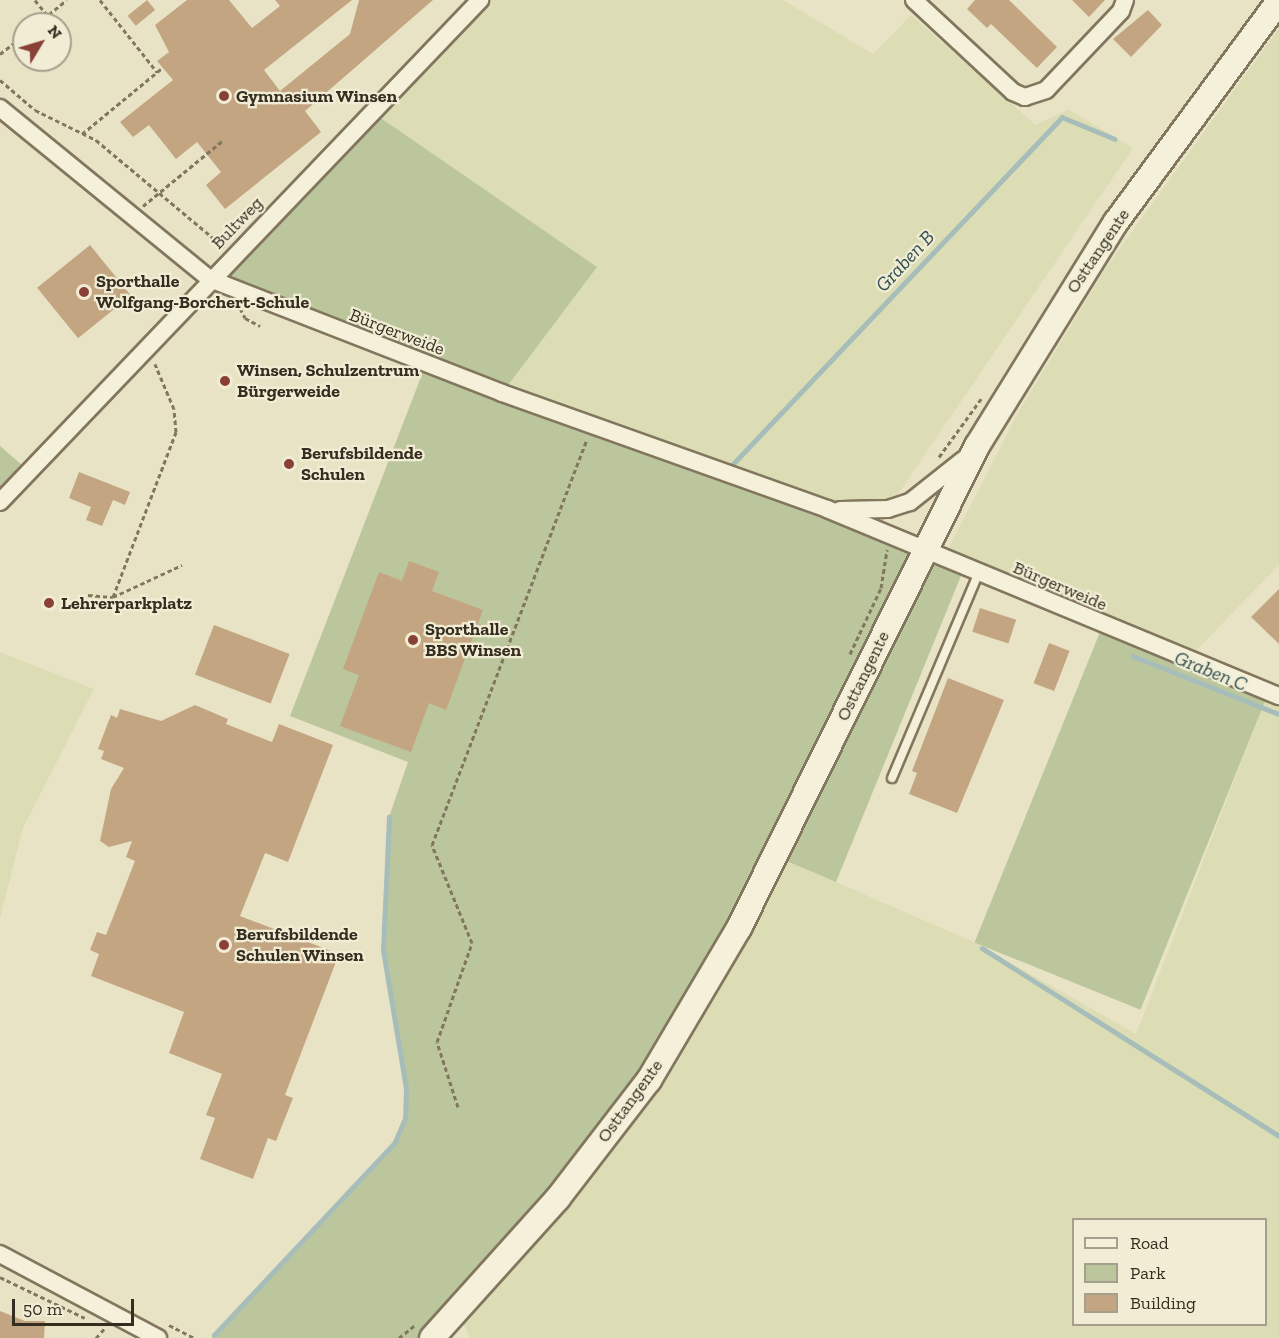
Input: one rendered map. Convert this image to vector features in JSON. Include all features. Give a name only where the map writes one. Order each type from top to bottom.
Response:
[{"type":"main road","name":"Osttangente","points":[[428,1328],[558,1198],[649,1080],[739,928],[924,549],[977,446],[1116,222],[1279,1]]},
{"type":"street","name":"Bultweg","points":[[0,502],[210,279],[480,0]]},
{"type":"street","points":[[914,0],[1013,92],[1025,97],[1046,90],[1121,10],[1125,0]]},
{"type":"street","name":"Bürgerweide","points":[[0,108],[210,279],[592,424],[827,509],[1279,696]]},
{"type":"street","name":"Bürgerweide","points":[[827,509],[888,509],[910,502],[951,474],[977,446]]},
{"type":"street","points":[[0,1254],[149,1336]]},
{"type":"lane","points":[[892,778],[979,572]]},
{"type":"path","points":[[35,0],[45,12]]},
{"type":"path","points":[[53,12],[67,0]]},
{"type":"path","points":[[100,0],[157,72]]},
{"type":"path","points":[[0,54],[12,44]]},
{"type":"path","points":[[82,134],[162,68]]},
{"type":"path","points":[[0,80],[35,110],[82,134],[159,193],[233,255]]},
{"type":"path","points":[[130,216],[222,141]]},
{"type":"path","points":[[113,597],[176,432],[174,409],[147,345]]},
{"type":"path","points":[[931,466],[986,392]]},
{"type":"path","points":[[458,1107],[437,1042],[471,943],[432,845],[592,424]]},
{"type":"path","points":[[846,663],[881,588],[883,556],[895,536]]},
{"type":"path","points":[[88,595],[113,597],[182,565]]},
{"type":"path","points":[[0,1277],[74,1317],[90,1319]]},
{"type":"path","points":[[98,1320],[115,1329]]},
{"type":"path","points":[[399,1338],[428,1328]]},
{"type":"green space","points":[[480,0],[783,0],[873,54],[911,15],[1036,125],[1068,109],[1133,148],[888,509],[827,509],[502,393],[372,112]]},
{"type":"green space","points":[[1279,28],[1279,565],[1187,660],[944,557],[1019,411],[1105,269]]},
{"type":"green space","points":[[372,112],[597,267],[503,392],[965,566],[836,882],[775,856],[649,1080],[432,1338],[211,1338],[395,1142],[405,1119],[406,1089],[383,950],[389,817],[408,762],[290,716],[426,364],[210,279]]},
{"type":"green space","points":[[0,446],[29,471],[0,502]]},
{"type":"green space","points":[[1100,632],[1266,699],[1140,1010],[975,943]]},
{"type":"green space","points":[[0,652],[94,689],[23,828],[0,919]]},
{"type":"green space","points":[[1266,698],[1279,703],[1279,1338],[470,1338],[458,1312],[776,856],[974,942],[1136,1034]]},
{"type":"building","points":[[147,0],[155,10],[136,26],[128,16]]},
{"type":"building","points":[[187,0],[229,0],[252,28],[280,6],[275,0],[352,0],[264,70],[280,91],[350,34],[359,0],[433,0],[305,111],[321,132],[225,209],[206,185],[221,172],[197,142],[176,159],[149,125],[133,137],[120,122],[173,80],[157,61],[169,52],[155,25]]},
{"type":"building","points":[[975,0],[1009,0],[1057,47],[1037,68],[991,24],[987,28],[967,9]]},
{"type":"building","points":[[1072,0],[1105,0],[1089,17]]},
{"type":"building","points":[[1148,10],[1162,25],[1131,57],[1113,39]]},
{"type":"building","name":"Sporthalle Wolfgang-Borchert-Schule","points":[[90,245],[131,296],[78,338],[37,288]]},
{"type":"building","points":[[79,472],[130,492],[125,505],[113,500],[102,526],[86,520],[91,507],[69,498]]},
{"type":"building","name":"Sporthalle BBS Winsen","points":[[409,561],[439,572],[432,591],[483,610],[446,710],[429,703],[411,752],[340,726],[359,675],[343,669],[379,572],[402,581]]},
{"type":"building","points":[[1279,589],[1279,644],[1251,617]]},
{"type":"building","points":[[980,608],[1016,620],[1008,644],[972,632]]},
{"type":"building","points":[[214,625],[290,654],[271,704],[195,674]]},
{"type":"building","points":[[1049,643],[1070,651],[1054,691],[1034,683]]},
{"type":"building","points":[[948,678],[1004,700],[957,813],[909,794],[917,773],[912,771]]},
{"type":"building","points":[[195,705],[228,719],[226,724],[272,742],[279,724],[333,745],[288,862],[265,853],[240,916],[339,954],[285,1095],[293,1098],[276,1141],[268,1138],[253,1179],[200,1159],[215,1118],[206,1115],[222,1074],[169,1053],[184,1012],[91,976],[99,954],[90,950],[97,932],[106,935],[135,861],[126,857],[132,841],[109,847],[100,841],[111,789],[124,768],[101,759],[104,751],[98,749],[111,715],[117,718],[120,709],[161,721]]},
{"type":"building","points":[[0,1311],[25,1321],[45,1321],[44,1338],[0,1338]]},
{"type":"waterway","name":"Graben B","points":[[730,467],[1062,117],[1115,139]]},
{"type":"waterway","name":"Graben C","points":[[1133,656],[1279,714]]},
{"type":"waterway","points":[[214,1335],[395,1142],[405,1119],[406,1089],[383,950],[389,817]]},
{"type":"waterway","points":[[982,948],[1279,1136]]},
{"type":"place","name":"Gymnasium Winsen","points":[[224,96]]},
{"type":"place","name":"Sporthalle Wolfgang-Borchert-Schule","points":[[84,292]]},
{"type":"place","name":"Winsen, Schulzentrum Bürgerweide","points":[[225,381]]},
{"type":"place","name":"Berufsbildende Schulen","points":[[289,464]]},
{"type":"place","name":"Lehrerparkplatz","points":[[49,603]]},
{"type":"place","name":"Sporthalle BBS Winsen","points":[[413,640]]},
{"type":"place","name":"Berufsbildende Schulen Winsen","points":[[224,945]]}]
